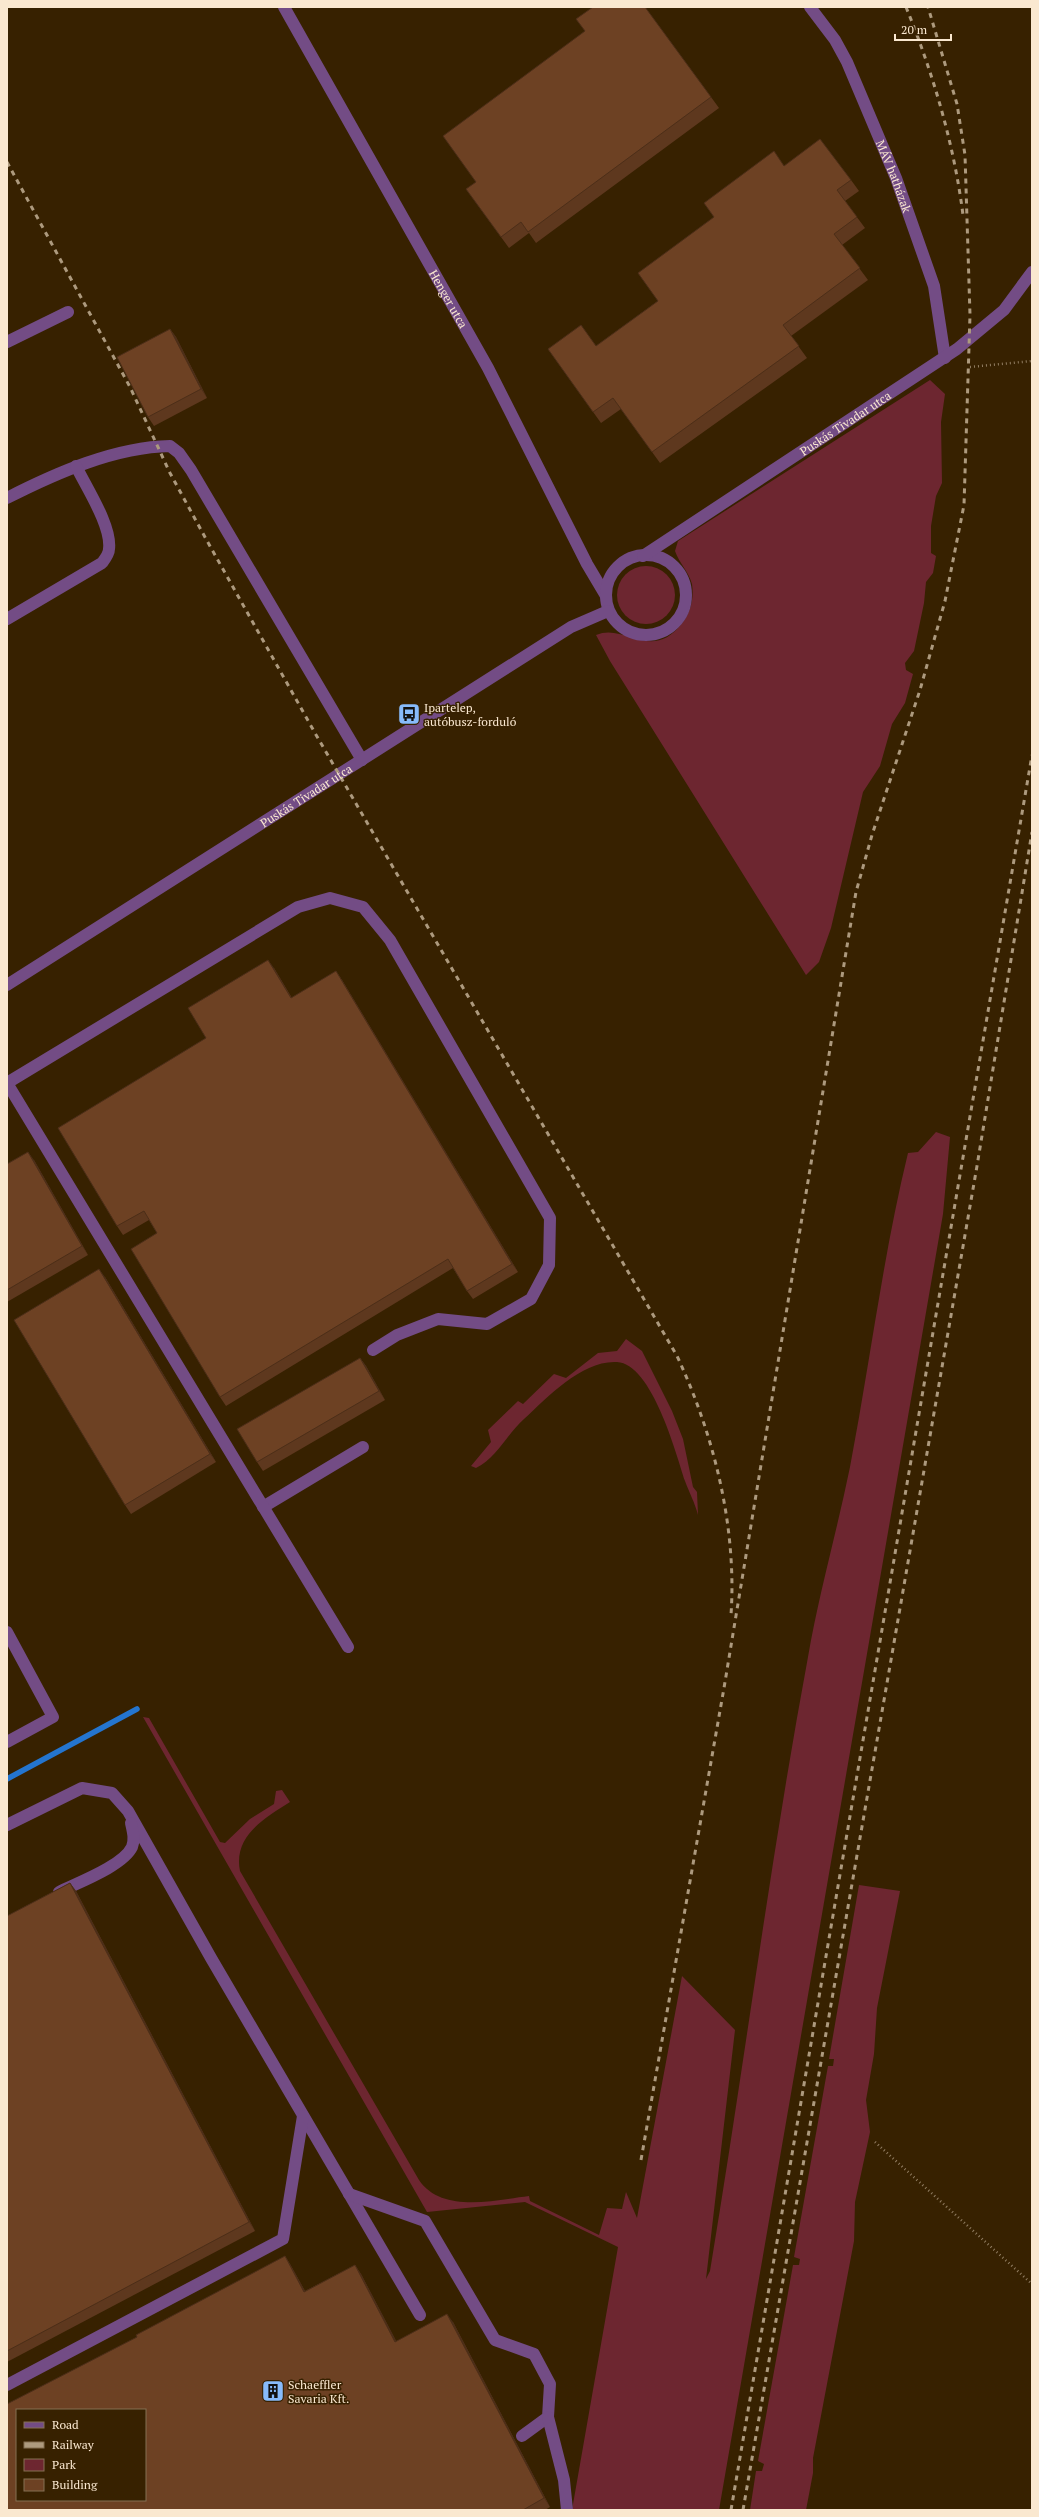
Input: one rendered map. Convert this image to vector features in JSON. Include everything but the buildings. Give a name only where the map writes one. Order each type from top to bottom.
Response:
[{"type":"street","name":"Henger utca","points":[[284,7],[488,368],[587,564],[606,596]]},
{"type":"street","name":"MÁV hatházak","points":[[810,7],[835,40],[847,62],[896,178],[934,286],[945,358]]},
{"type":"street","name":"Puskás Tivadar utca","points":[[7,985],[571,627],[608,612],[606,588],[614,572],[625,562],[643,556],[945,358],[982,330],[1004,310],[1032,272]]},
{"type":"street","points":[[7,342],[68,312]]},
{"type":"street","points":[[7,498],[76,466],[158,446],[170,446],[179,453],[362,760]]},
{"type":"street","points":[[7,619],[102,563],[109,551],[109,537],[76,466]]},
{"type":"street","points":[[608,612],[620,626],[643,635],[661,632],[677,620],[684,608],[686,595],[681,576],[668,562],[643,556]]},
{"type":"street","points":[[348,1647],[7,1084],[298,907],[330,898],[363,907],[390,940],[550,1218],[549,1265],[531,1299],[487,1324],[438,1319],[397,1335],[373,1350]]},
{"type":"street","points":[[263,1506],[362,1447]]},
{"type":"street","points":[[7,1632],[53,1717],[7,1742]]},
{"type":"street","points":[[7,1825],[82,1788],[112,1793],[128,1811],[303,2116],[420,2315]]},
{"type":"street","points":[[48,1898],[122,1859],[131,1848],[134,1836],[128,1811]]},
{"type":"street","points":[[7,2385],[283,2239],[303,2116]]},
{"type":"street","points":[[349,2194],[425,2222],[495,2340],[534,2354],[550,2384],[548,2417],[564,2480],[567,2510]]},
{"type":"street","points":[[522,2436],[548,2417]]},
{"type":"path","points":[[970,367],[1032,361]]},
{"type":"path","points":[[875,2142],[1032,2284]]},
{"type":"green space","points":[[930,380],[945,394],[941,422],[942,483],[936,496],[931,526],[931,553],[936,556],[933,573],[926,582],[924,603],[914,651],[905,663],[906,670],[913,674],[905,703],[892,724],[880,766],[863,792],[831,928],[819,962],[806,975],[610,661],[596,635],[607,632],[617,633],[649,641],[660,640],[672,634],[686,618],[690,609],[693,594],[691,580],[675,551],[678,541]]},
{"type":"green space","points":[[646,566],[657,568],[670,579],[673,584],[675,595],[673,606],[662,619],[657,622],[646,624],[635,622],[622,611],[619,606],[617,595],[619,584],[630,571],[635,568]]},
{"type":"green space","points":[[936,1132],[950,1137],[943,1214],[719,2510],[572,2510],[618,2247],[525,2202],[427,2212],[143,1717],[149,1718],[220,1842],[225,1843],[250,1819],[274,1804],[276,1791],[282,1790],[290,1802],[261,1822],[246,1838],[241,1848],[239,1859],[240,1871],[419,2180],[429,2191],[441,2197],[455,2201],[485,2202],[529,2196],[530,2201],[599,2235],[607,2208],[622,2209],[626,2192],[637,2218],[682,1976],[735,2030],[706,2279],[710,2271],[794,1734],[817,1609],[850,1467],[891,1231],[908,1153],[918,1152]]},
{"type":"green space","points":[[626,1339],[642,1351],[672,1411],[683,1439],[693,1487],[697,1492],[698,1515],[669,1432],[652,1393],[641,1378],[630,1367],[617,1362],[604,1363],[591,1367],[566,1382],[518,1425],[490,1458],[476,1468],[471,1466],[491,1442],[488,1430],[518,1401],[523,1404],[554,1374],[566,1378],[598,1353],[617,1351]]},
{"type":"green space","points":[[859,1885],[900,1891],[877,2008],[874,2054],[866,2100],[870,2132],[855,2202],[854,2241],[813,2458],[813,2473],[806,2510],[750,2510],[756,2471],[762,2471],[764,2464],[758,2461],[793,2265],[799,2265],[800,2259],[794,2257],[828,2066],[833,2066],[834,2059],[829,2059]]},
{"type":"waterway","points":[[7,1779],[137,1709]]},
{"type":"railway","points":[[906,7],[934,83],[954,162],[963,215]]},
{"type":"railway","points":[[641,2160],[724,1688],[856,892],[872,835],[920,690],[945,601],[964,505],[970,315],[965,155],[957,104],[928,7]]},
{"type":"railway","points":[[7,162],[130,387],[170,473],[206,539],[315,733],[677,1356],[702,1417],[720,1482],[730,1549],[732,1582],[731,1615]]},
{"type":"railway","points":[[731,2510],[1032,755]]},
{"type":"railway","points":[[743,2510],[977,1166],[1032,832]]},
{"type":"place","name":"Ipartelep, autóbusz-forduló","points":[[409,714]]},
{"type":"place","name":"Schaeffler Savaria Kft.","points":[[273,2391]]}]
